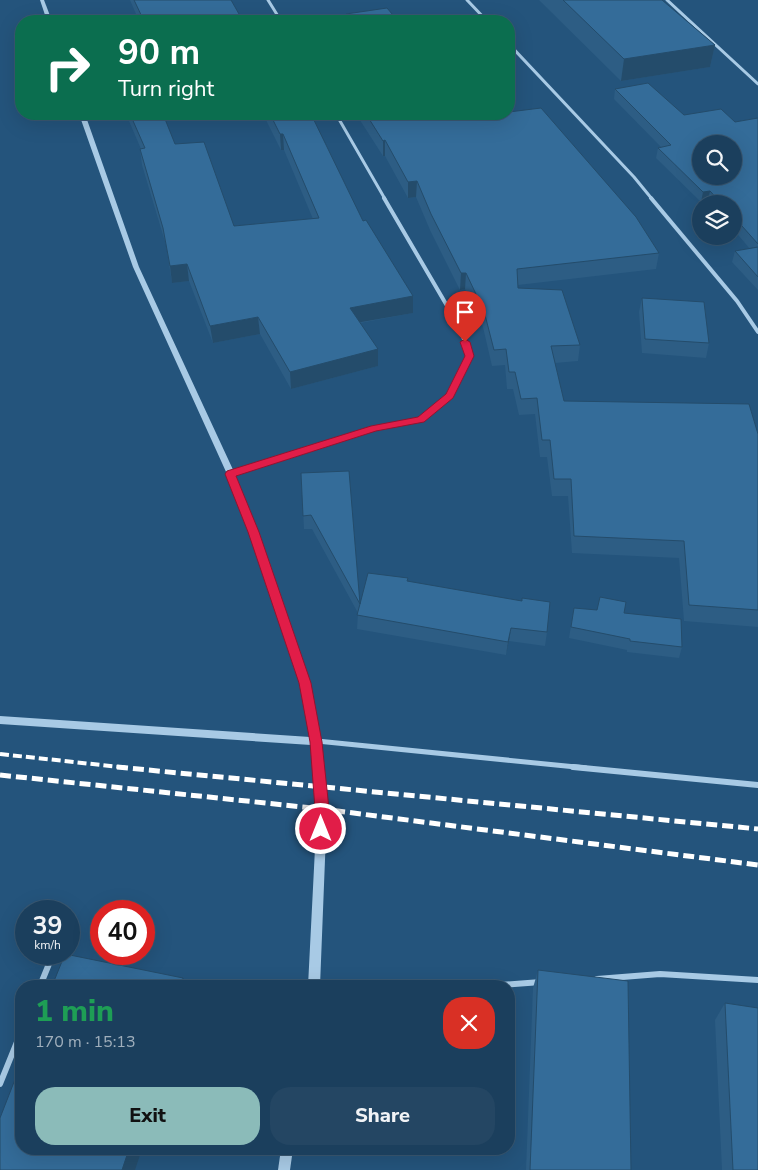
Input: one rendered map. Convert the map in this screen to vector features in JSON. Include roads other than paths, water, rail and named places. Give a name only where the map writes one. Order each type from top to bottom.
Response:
[{"type":"street","points":[[42,0],[48,15]]},
{"type":"street","points":[[268,0],[277,15]]},
{"type":"street","points":[[467,0],[481,15]]},
{"type":"street","points":[[667,0],[758,84]]},
{"type":"street","points":[[515,50],[634,177],[736,300],[758,332]]},
{"type":"street","points":[[84,120],[136,266],[230,474],[254,532],[305,683],[316,742],[322,809],[314,980]]},
{"type":"street","points":[[230,474],[375,428],[421,419],[450,396],[470,356],[460,328],[339,120]]},
{"type":"street","points":[[0,720],[316,742],[758,785]]},
{"type":"street","points":[[42,980],[49,965]]},
{"type":"street","points":[[592,979],[660,974],[758,980]]},
{"type":"street","points":[[515,984],[544,982]]},
{"type":"street","points":[[0,1084],[15,1047]]},
{"type":"street","points":[[284,1170],[286,1155]]},
{"type":"railway","points":[[0,754],[129,768]]},
{"type":"railway","points":[[117,767],[758,829]]},
{"type":"railway","points":[[0,775],[322,809],[758,865]]}]
